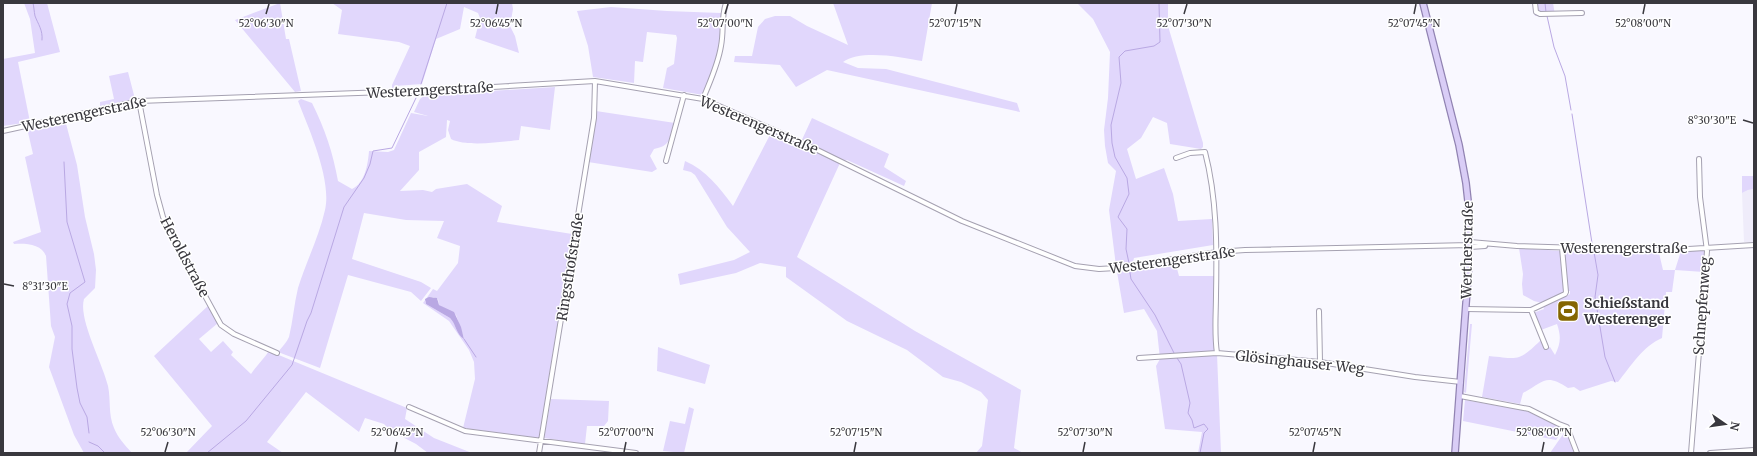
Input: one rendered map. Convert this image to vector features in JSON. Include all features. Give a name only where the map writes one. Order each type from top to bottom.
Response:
[{"type":"main road","name":"Wertherstraße","points":[[1423,3],[1464,167],[1468,197],[1470,245],[1455,453]]},
{"type":"street","points":[[703,99],[715,73],[719,59],[723,37],[722,16],[726,3]]},
{"type":"street","points":[[1535,3],[1536,12],[1540,14],[1582,13]]},
{"type":"street","name":"Westerengerstraße","points":[[3,131],[139,101],[441,90],[595,81],[703,99],[801,142],[962,220],[1075,266],[1099,269],[1128,267],[1217,252],[1275,248],[1493,245],[1672,250],[1754,245]]},
{"type":"street","name":"Ringsthofstraße","points":[[540,453],[594,118],[595,81]]},
{"type":"street","points":[[666,161],[684,95]]},
{"type":"street","name":"Heroldstraße","points":[[139,101],[157,195],[163,217],[221,325],[234,334],[277,353]]},
{"type":"street","points":[[1176,158],[1190,153],[1206,152],[1209,165],[1215,217],[1217,252],[1217,353]]},
{"type":"street","name":"Schnepfenweg","points":[[1691,453],[1706,247],[1700,197],[1699,159]]},
{"type":"street","points":[[1466,309],[1531,310],[1565,294],[1562,248]]},
{"type":"street","points":[[1531,310],[1546,347]]},
{"type":"street","points":[[1319,311],[1320,362]]},
{"type":"street","name":"Glösinghauser Weg","points":[[1139,358],[1217,353],[1320,362],[1415,377],[1461,382]]},
{"type":"street","points":[[1460,396],[1529,409],[1566,427],[1577,453]]},
{"type":"street","points":[[409,408],[465,431],[636,453]]},
{"type":"street","points":[[1710,453],[1754,450]]},
{"type":"shaded area","points":[[24,3],[47,3],[60,52],[18,62],[30,122],[3,126],[3,59],[35,53],[30,19]]},
{"type":"shaded area","points":[[280,3],[286,39],[289,39],[301,91],[295,92],[235,20]]},
{"type":"shaded area","points":[[332,3],[512,3],[513,9],[510,26],[515,36],[519,53],[475,38],[480,18],[478,13],[464,7],[460,29],[436,39],[422,84],[395,86],[392,89],[392,85],[410,46],[399,42],[338,34],[342,10]]},
{"type":"shaded area","points":[[833,3],[932,3],[922,61],[893,56],[870,55],[850,58],[843,62],[858,68],[886,69],[1017,103],[1020,112],[827,70],[796,87],[780,65],[734,62],[735,56],[752,56],[758,27],[765,19],[775,16],[790,16],[807,26],[848,45]]},
{"type":"shaded area","points":[[1077,3],[1168,3],[1168,26],[1203,147],[1201,149],[1170,144],[1167,123],[1153,117],[1141,138],[1127,149],[1136,179],[1164,168],[1173,194],[1178,221],[1212,219],[1213,245],[1134,258],[1131,269],[1175,261],[1179,276],[1215,276],[1214,353],[1217,354],[1221,453],[1198,453],[1202,432],[1165,429],[1156,366],[1160,359],[1157,331],[1144,309],[1124,313],[1109,210],[1116,171],[1108,163],[1104,130],[1108,98],[1110,52],[1093,19]]},
{"type":"shaded area","points":[[1533,3],[1553,3],[1555,15],[1535,16]]},
{"type":"shaded area","points":[[611,7],[721,13],[721,41],[715,70],[703,95],[663,88],[667,68],[674,64],[677,38],[676,35],[647,32],[643,62],[635,61],[634,83],[593,77],[588,46],[577,11]]},
{"type":"shaded area","points":[[128,72],[135,99],[100,106],[100,102],[114,99],[109,76]]},
{"type":"shaded area","points":[[555,87],[550,130],[521,126],[519,140],[465,143],[451,139],[448,130],[450,121],[447,120],[446,137],[419,152],[419,170],[400,191],[423,190],[432,192],[436,189],[467,184],[502,206],[497,222],[572,234],[539,438],[463,428],[475,379],[474,362],[469,350],[449,321],[423,303],[433,289],[437,291],[458,263],[460,246],[437,238],[444,221],[406,220],[364,213],[352,259],[421,282],[431,288],[421,301],[411,292],[348,275],[320,368],[278,352],[289,337],[298,288],[319,230],[325,210],[326,198],[325,184],[318,155],[298,101],[301,99],[312,103],[328,141],[338,181],[352,189],[363,178],[367,167],[369,151],[388,152],[394,150],[411,113],[428,116],[414,112],[420,99],[425,95]],"holes":[[[433,297],[438,299],[439,305],[456,315],[464,338],[459,334],[450,318],[426,304],[425,301]]]},
{"type":"shaded area","points":[[596,111],[675,123],[671,137],[667,143],[660,148],[654,149],[650,156],[657,169],[652,172],[588,162]]},
{"type":"shaded area","points":[[812,118],[889,154],[884,167],[906,181],[904,186],[847,160],[840,163],[797,257],[915,331],[1021,390],[1014,448],[1023,453],[976,453],[982,446],[988,400],[981,392],[961,382],[943,377],[907,350],[847,321],[786,277],[786,267],[760,263],[736,273],[680,285],[678,274],[734,260],[750,252],[727,227],[695,175],[691,172],[683,170],[685,161],[706,174],[718,186],[733,206],[772,131],[800,144]]},
{"type":"shaded area","points":[[65,120],[77,165],[85,217],[94,254],[96,270],[95,288],[84,299],[83,308],[85,318],[108,386],[112,423],[120,438],[132,453],[84,453],[74,435],[49,367],[55,337],[51,326],[46,256],[41,249],[33,245],[14,244],[13,242],[41,232],[25,157],[33,154],[27,128]]},
{"type":"shaded area","points":[[1742,176],[1754,176],[1754,189],[1742,193]]},
{"type":"shaded area","points":[[1754,189],[1754,242],[1744,242],[1742,193]]},
{"type":"shaded area","points":[[1519,248],[1561,251],[1564,292],[1542,303],[1534,301],[1523,295],[1523,274]]},
{"type":"shaded area","points":[[1564,249],[1659,253],[1663,270],[1675,270],[1672,292],[1666,292],[1662,338],[1643,351],[1618,382],[1611,381],[1580,391],[1574,387],[1568,388],[1560,383],[1549,380],[1540,383],[1523,393],[1520,404],[1482,397],[1489,356],[1513,358],[1523,356],[1541,340],[1545,349],[1550,347],[1555,355],[1560,340],[1557,324],[1541,330],[1533,313],[1544,309],[1543,306],[1570,294],[1570,291],[1568,291]]},
{"type":"shaded area","points":[[1703,250],[1705,253],[1704,272],[1675,270],[1681,251]]},
{"type":"shaded area","points":[[429,297],[437,298],[439,305],[454,312],[461,327],[464,339],[459,334],[450,318],[426,304],[425,299]]},
{"type":"shaded area","points":[[209,305],[218,323],[199,339],[211,352],[223,341],[233,352],[231,355],[251,374],[269,351],[407,408],[405,419],[434,438],[472,453],[428,453],[416,444],[391,431],[384,424],[365,418],[359,432],[306,392],[267,442],[283,453],[186,453],[212,426],[154,356]]},
{"type":"shaded area","points":[[1470,324],[1472,324],[1466,393],[1464,392]]},
{"type":"shaded area","points":[[658,347],[710,365],[705,384],[657,371]]},
{"type":"shaded area","points":[[551,399],[609,401],[608,421],[604,426],[587,426],[585,444],[544,438]]},
{"type":"shaded area","points":[[1465,400],[1527,411],[1564,429],[1556,440],[1463,421]]},
{"type":"shaded area","points":[[689,407],[694,409],[684,453],[663,451],[670,421],[685,424]]},
{"type":"shaded area","points":[[1566,430],[1574,453],[1550,453]]},
{"type":"waterway","points":[[33,3],[35,16],[41,30],[42,40]]},
{"type":"waterway","points":[[421,84],[447,3]]},
{"type":"waterway","points":[[1129,263],[1126,249],[1127,229],[1118,217],[1129,194],[1127,178],[1115,157],[1112,143],[1111,125],[1121,83],[1119,57],[1125,51],[1154,46],[1160,42],[1159,3]]},
{"type":"waterway","points":[[1545,3],[1546,12]]},
{"type":"waterway","points":[[1547,16],[1554,47],[1565,76],[1571,110]]},
{"type":"waterway","points":[[207,453],[246,421],[292,365],[311,313],[344,207],[364,178],[370,164],[373,151],[392,148],[416,98]]},
{"type":"waterway","points":[[1572,114],[1592,243]]},
{"type":"waterway","points":[[64,162],[67,222],[85,282],[70,293],[67,304],[72,326],[72,349],[77,388],[80,403],[87,417],[89,433]]},
{"type":"waterway","points":[[1594,252],[1598,275],[1595,297],[1605,357],[1615,382]]},
{"type":"waterway","points":[[1129,267],[1131,279],[1155,315],[1174,353]]},
{"type":"waterway","points":[[464,339],[476,357]]},
{"type":"waterway","points":[[1177,358],[1181,364],[1190,403],[1188,413],[1194,428],[1204,424],[1208,429],[1204,433],[1200,453]]},
{"type":"waterway","points":[[89,442],[98,446],[105,453]]},
{"type":"place","name":"Schießstand Westerenger","points":[[1568,311]]}]
